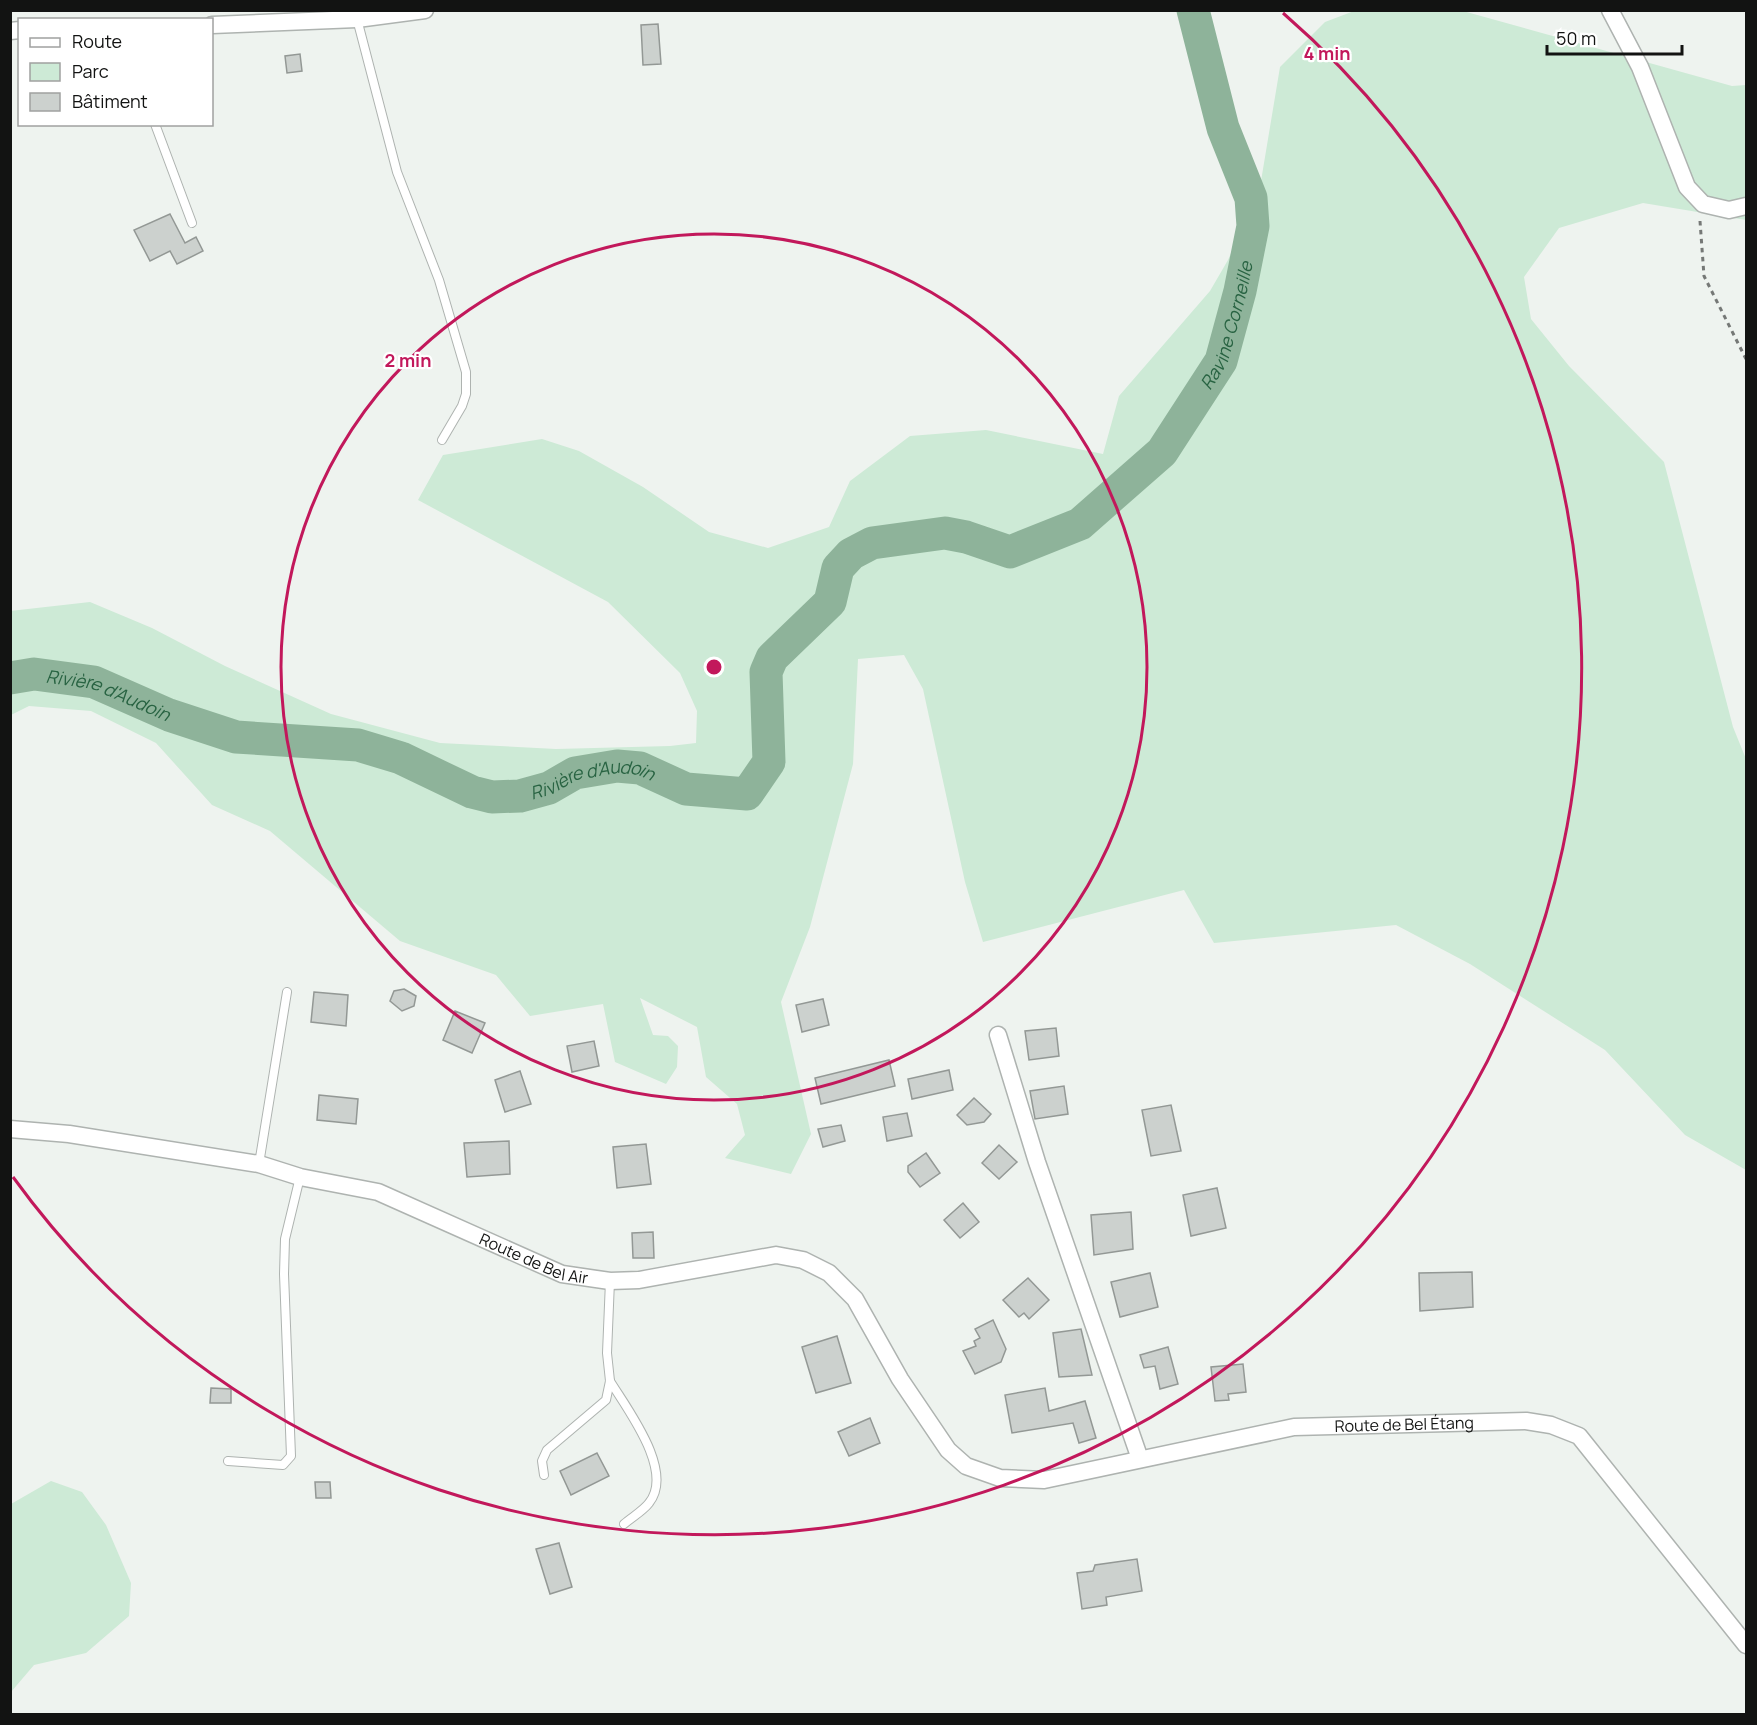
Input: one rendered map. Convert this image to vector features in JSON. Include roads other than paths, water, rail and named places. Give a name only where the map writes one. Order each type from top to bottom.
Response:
[{"type":"street","points":[[213,25],[357,19],[425,10]]},
{"type":"street","points":[[1610,10],[1640,67],[1687,187],[1703,204],[1729,210],[1746,206]]},
{"type":"street","points":[[998,1035],[1037,1162],[1140,1459]]},
{"type":"street","name":"Route de Bel Air","points":[[10,1129],[31,1130],[259,1164],[300,1176],[378,1192],[562,1274],[610,1281],[639,1280],[776,1255],[803,1260],[829,1273],[855,1299],[900,1380],[948,1450],[966,1466]]},
{"type":"street","name":"Route de Bel Étang","points":[[966,1466],[1000,1478],[1044,1480],[1294,1426],[1526,1421],[1551,1425],[1579,1436],[1746,1645]]},
{"type":"lane","points":[[357,19],[397,172],[439,280],[466,372],[466,394],[462,406],[442,440]]},
{"type":"lane","points":[[156,126],[192,223]]},
{"type":"lane","points":[[259,1164],[287,992]]},
{"type":"lane","points":[[228,1461],[283,1465],[291,1456],[284,1274],[285,1239],[300,1176]]},
{"type":"lane","points":[[544,1475],[543,1461],[547,1450],[600,1408],[606,1400],[610,1381],[607,1353],[610,1281]]},
{"type":"lane","points":[[610,1381],[640,1430],[657,1471],[656,1487],[649,1502],[624,1524]]},
{"type":"waterway","name":"Rivière d'Audoin","points":[[10,678],[34,674],[94,682],[169,715],[236,737],[358,745],[401,758],[472,792],[492,797],[520,796],[549,788],[575,773],[617,766],[640,768],[686,789],[747,794],[769,762],[766,672],[772,658],[830,602],[838,568],[851,554],[872,543],[945,533],[966,537],[1010,552],[1080,524],[1162,452],[1221,361],[1240,291],[1253,226],[1251,198],[1223,128],[1193,10]]},
{"type":"water label","name":"Ravine Corneille","points":[[1223,324]]}]
